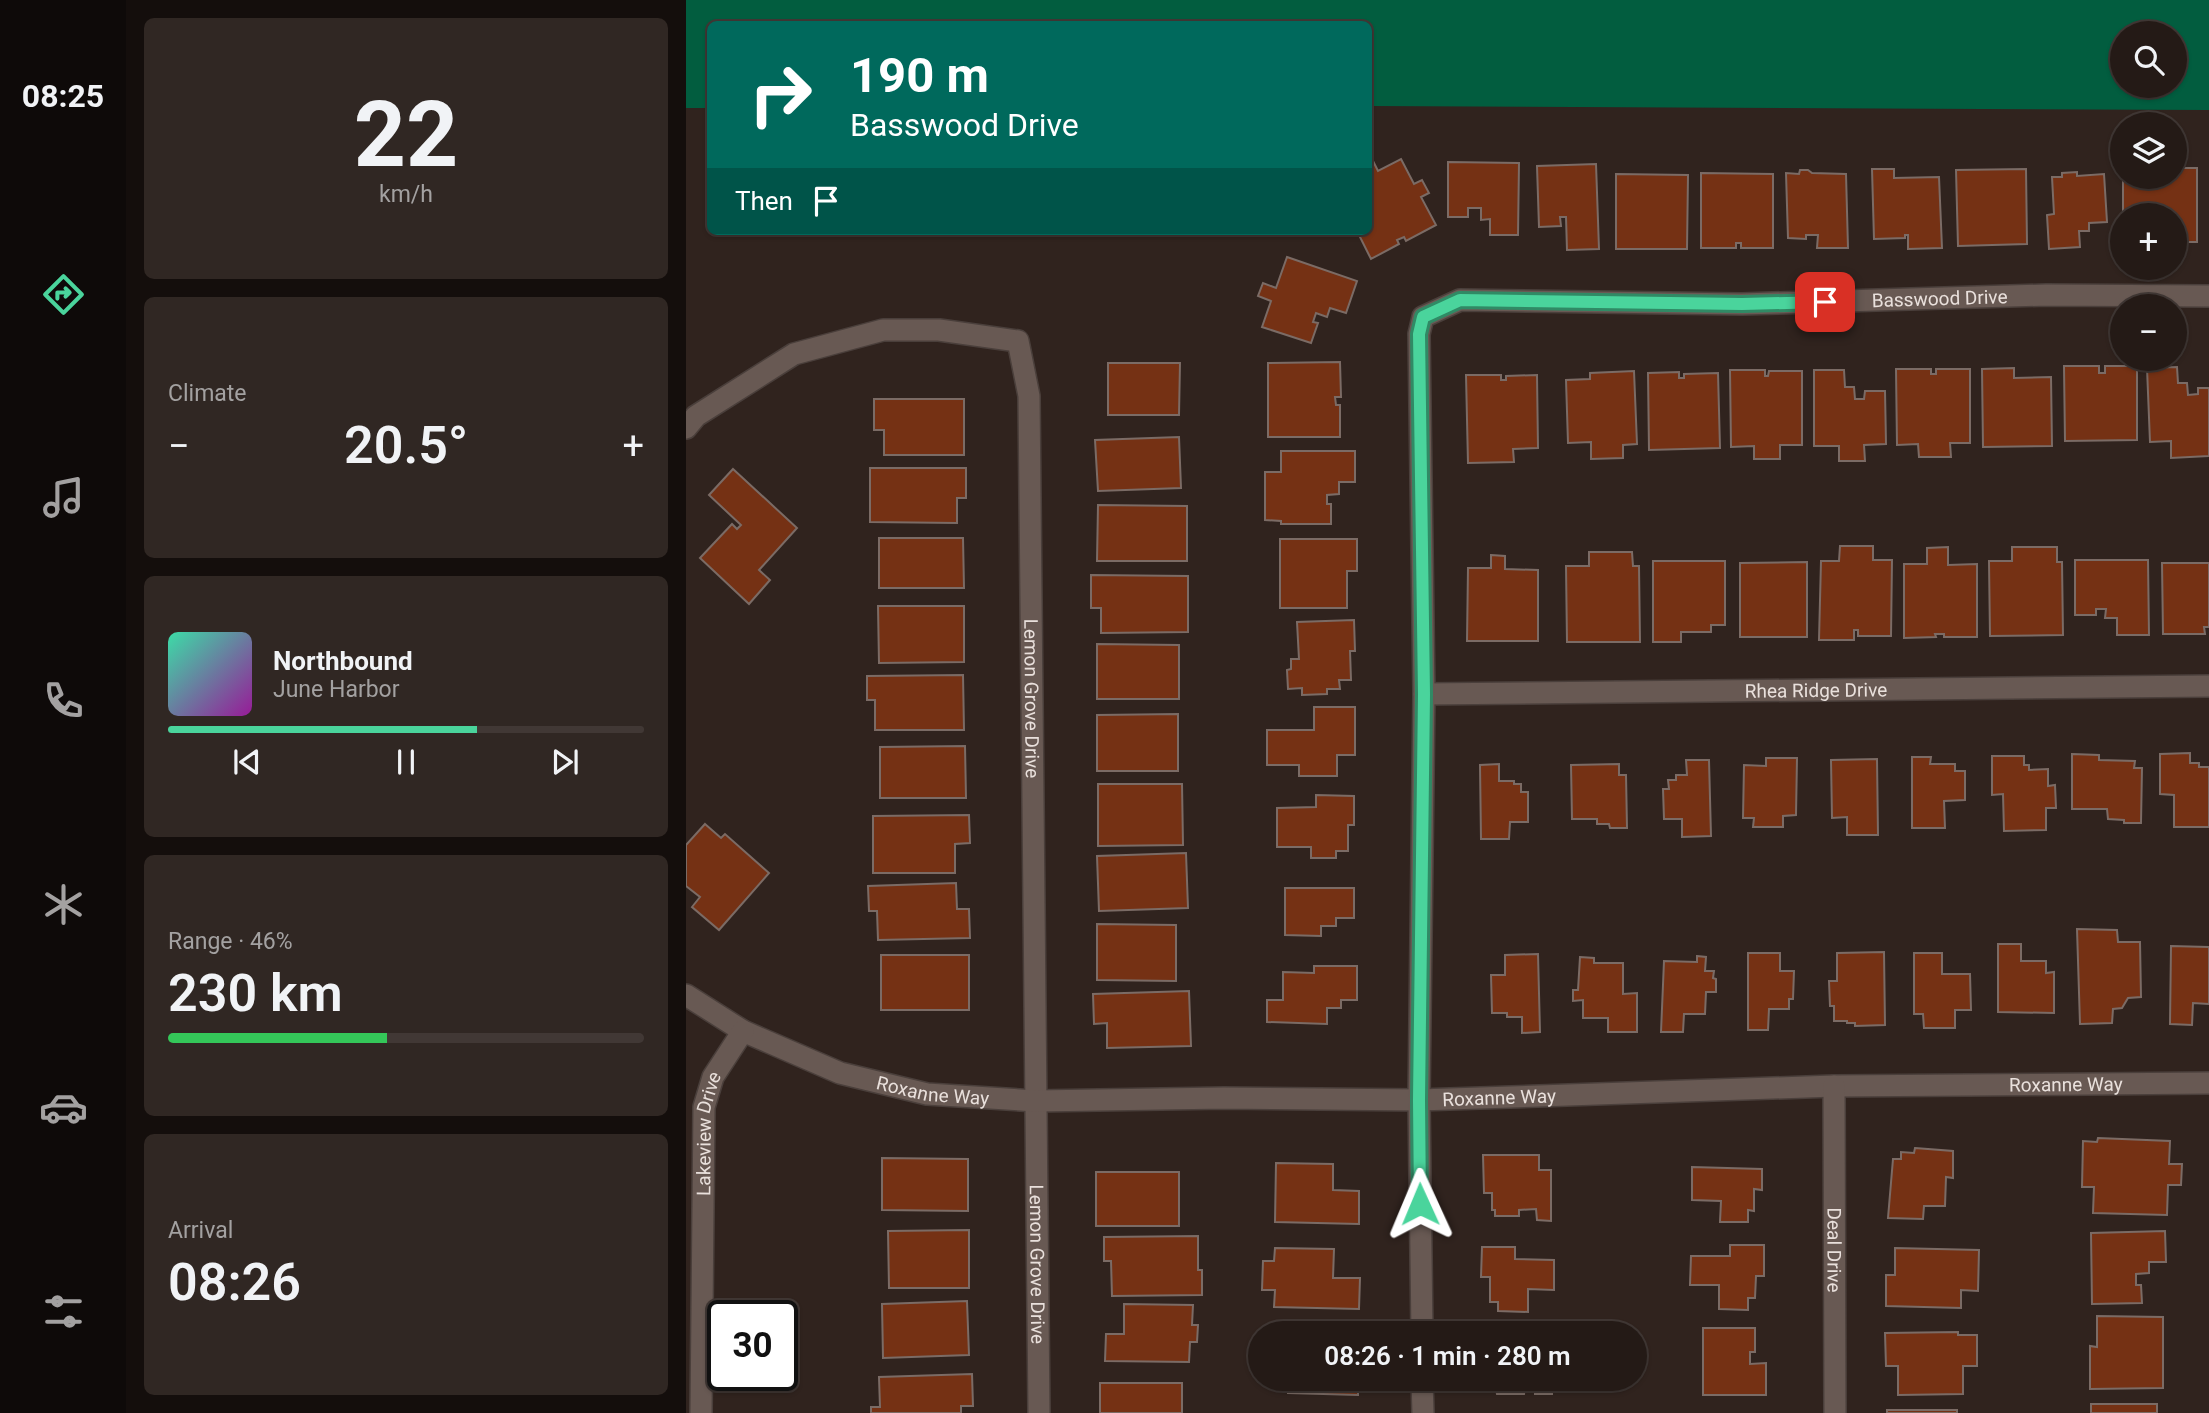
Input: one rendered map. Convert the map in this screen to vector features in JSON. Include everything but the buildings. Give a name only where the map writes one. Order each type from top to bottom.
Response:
[{"type":"street","name":"Basswood Drive","points":[[1424,694],[1419,334],[1423,317],[1460,300],[1742,304],[2046,295],[2209,296]]},
{"type":"street","name":"Lemon Grove Drive","points":[[686,428],[696,416],[794,354],[883,330],[939,330],[1018,341],[1029,396],[1039,1413]]},
{"type":"street","name":"Rhea Ridge Drive","points":[[1424,694],[2209,686]]},
{"type":"street","points":[[1422,1321],[1419,1100],[1424,694]]},
{"type":"street","name":"Roxanne Way","points":[[686,995],[743,1031],[840,1073],[927,1094],[1036,1101],[1224,1098],[1419,1100],[1834,1086],[2209,1083]]},
{"type":"street","name":"Lakeview Drive","points":[[701,1413],[704,1107],[713,1077],[743,1031]]},
{"type":"street","name":"Deal Drive","points":[[1834,1086],[1835,1413]]},
{"type":"street","points":[[1422,1391],[1423,1413]]},
{"type":"green space","points":[[686,0],[2209,0],[2209,110],[1372,106],[1372,21],[707,21],[707,108],[686,108]]},
{"type":"route","points":[[1420,1204],[1424,694],[1419,334],[1423,317],[1460,300],[1742,304],[1825,302]]}]
